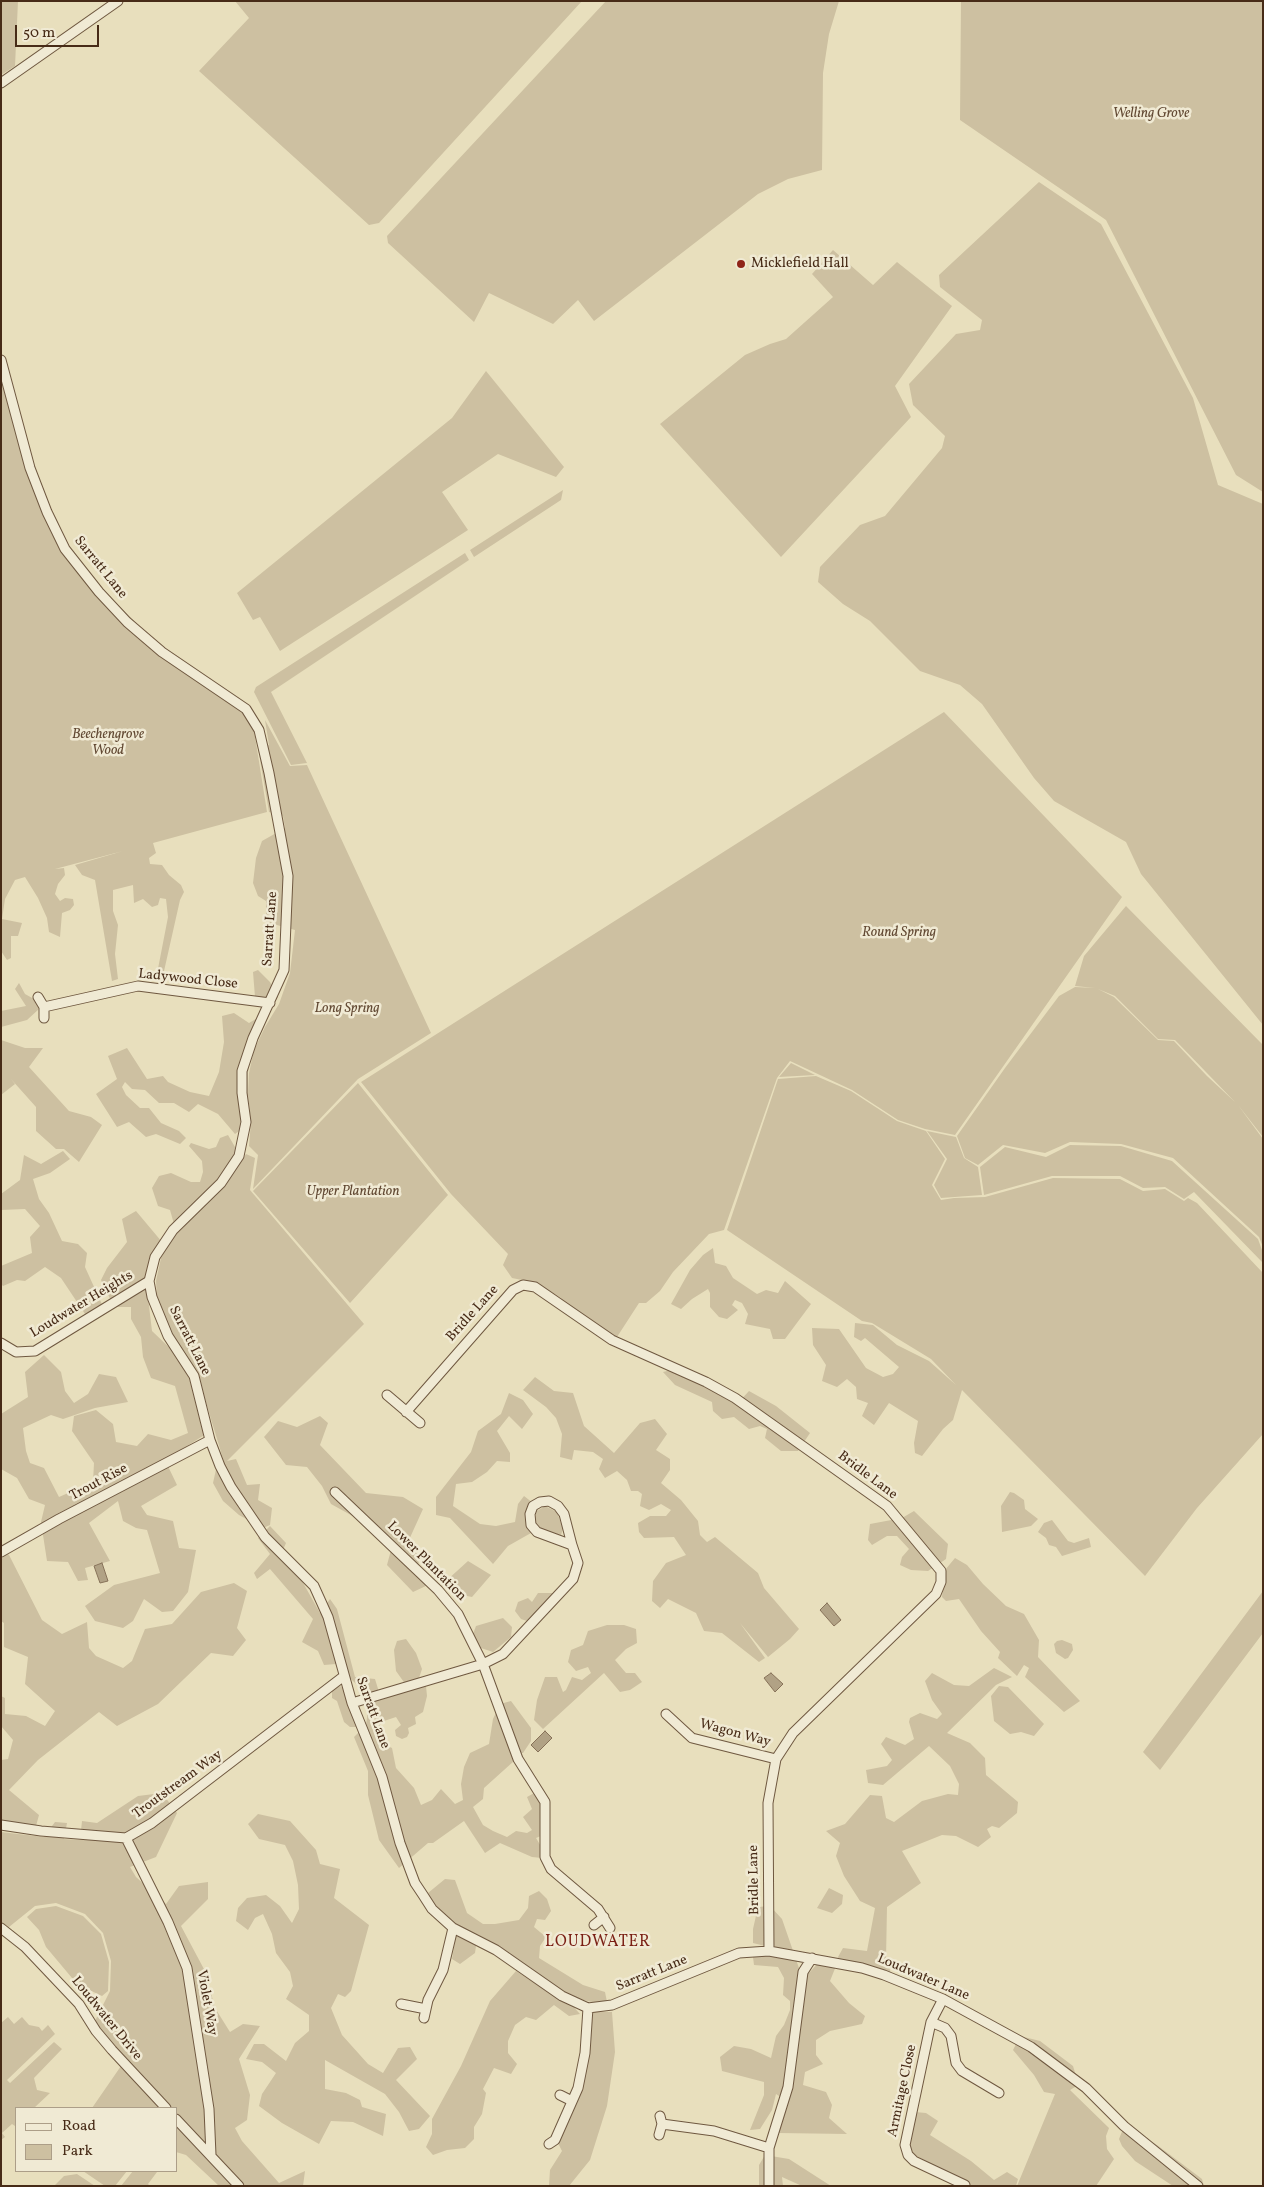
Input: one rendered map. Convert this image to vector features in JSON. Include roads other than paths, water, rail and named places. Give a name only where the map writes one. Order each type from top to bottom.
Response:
[{"type":"street","points":[[1,83],[118,1]]},
{"type":"street","name":"Sarratt Lane","points":[[1,360],[30,468],[47,512],[65,549],[99,592],[127,622],[176,662],[246,709],[259,730],[270,773],[288,876],[284,970],[252,1038],[242,1071],[242,1093],[246,1122],[239,1156],[221,1183],[173,1230],[155,1257],[150,1280],[152,1297],[168,1336],[194,1376],[210,1440],[231,1487],[265,1537],[314,1586],[328,1617],[352,1703],[382,1777],[400,1843],[415,1883],[432,1909],[453,1928],[496,1950],[562,1996],[588,2008],[612,2005],[739,1953],[769,1951],[812,1958]]},
{"type":"street","name":"Ladywood Close","points":[[44,1007],[138,986],[270,1003]]},
{"type":"street","points":[[38,997],[44,1007],[44,1018]]},
{"type":"street","name":"Loudwater Heights","points":[[1,1343],[16,1352],[34,1351],[150,1280]]},
{"type":"street","name":"Bridle Lane","points":[[406,1412],[513,1290],[523,1285],[535,1287],[612,1340],[706,1382],[735,1398],[887,1506],[941,1571],[941,1582],[936,1594],[793,1733],[776,1759],[768,1803],[769,1951]]},
{"type":"street","points":[[387,1395],[420,1423]]},
{"type":"street","name":"Trout Rise","points":[[1,1552],[59,1519],[210,1440]]},
{"type":"street","name":"Lower Plantation","points":[[335,1492],[438,1590],[458,1614],[483,1664],[518,1759],[545,1802],[545,1857],[551,1868],[598,1909],[610,1928]]},
{"type":"street","points":[[352,1703],[483,1664],[503,1654],[574,1579],[578,1563],[564,1514],[558,1506],[549,1501],[540,1502],[533,1506],[530,1514],[531,1525],[536,1532],[572,1545]]},
{"type":"street","name":"Troutstream Way","points":[[1,1825],[41,1831],[126,1838],[159,1818],[344,1676]]},
{"type":"street","name":"Wagon Way","points":[[666,1714],[692,1738],[776,1759]]},
{"type":"street","name":"Violet Way","points":[[126,1838],[168,1922],[187,1968],[209,2109],[211,2155]]},
{"type":"street","points":[[594,1925],[604,1917]]},
{"type":"street","name":"Loudwater Drive","points":[[1,1928],[24,1947],[78,2004],[96,2031],[112,2050],[165,2107]]},
{"type":"street","points":[[401,2004],[425,2013],[428,2000],[443,1970],[453,1928]]},
{"type":"street","points":[[769,2186],[769,2148],[788,2087],[804,1972],[812,1958]]},
{"type":"street","name":"Loudwater Lane","points":[[812,1958],[877,1972],[943,1999],[1031,2047],[1086,2088],[1124,2126],[1198,2186]]},
{"type":"street","name":"Armitage Close","points":[[943,1999],[931,2022],[905,2145],[908,2155],[914,2161],[951,2182],[966,2185]]},
{"type":"street","points":[[549,2144],[555,2140],[578,2088],[585,2053],[588,2008]]},
{"type":"street","points":[[931,2022],[946,2028],[951,2036],[956,2063],[962,2071],[999,2093]]},
{"type":"street","points":[[560,2095],[572,2101]]},
{"type":"street","points":[[659,2135],[661,2120],[714,2131],[769,2148]]},
{"type":"street","points":[[178,2121],[239,2186]]},
{"type":"place","name":"Micklefield Hall","points":[[741,264]]},
{"type":"district","name":"LOUDWATER","points":[[598,1943]]},
{"type":"park label","name":"Welling Grove","points":[[1151,114]]},
{"type":"park label","name":"Beechengrove Wood","points":[[108,744]]},
{"type":"park label","name":"Round Spring","points":[[899,933]]},
{"type":"park label","name":"Long Spring","points":[[347,1009]]},
{"type":"park label","name":"Upper Plantation","points":[[353,1192]]}]
